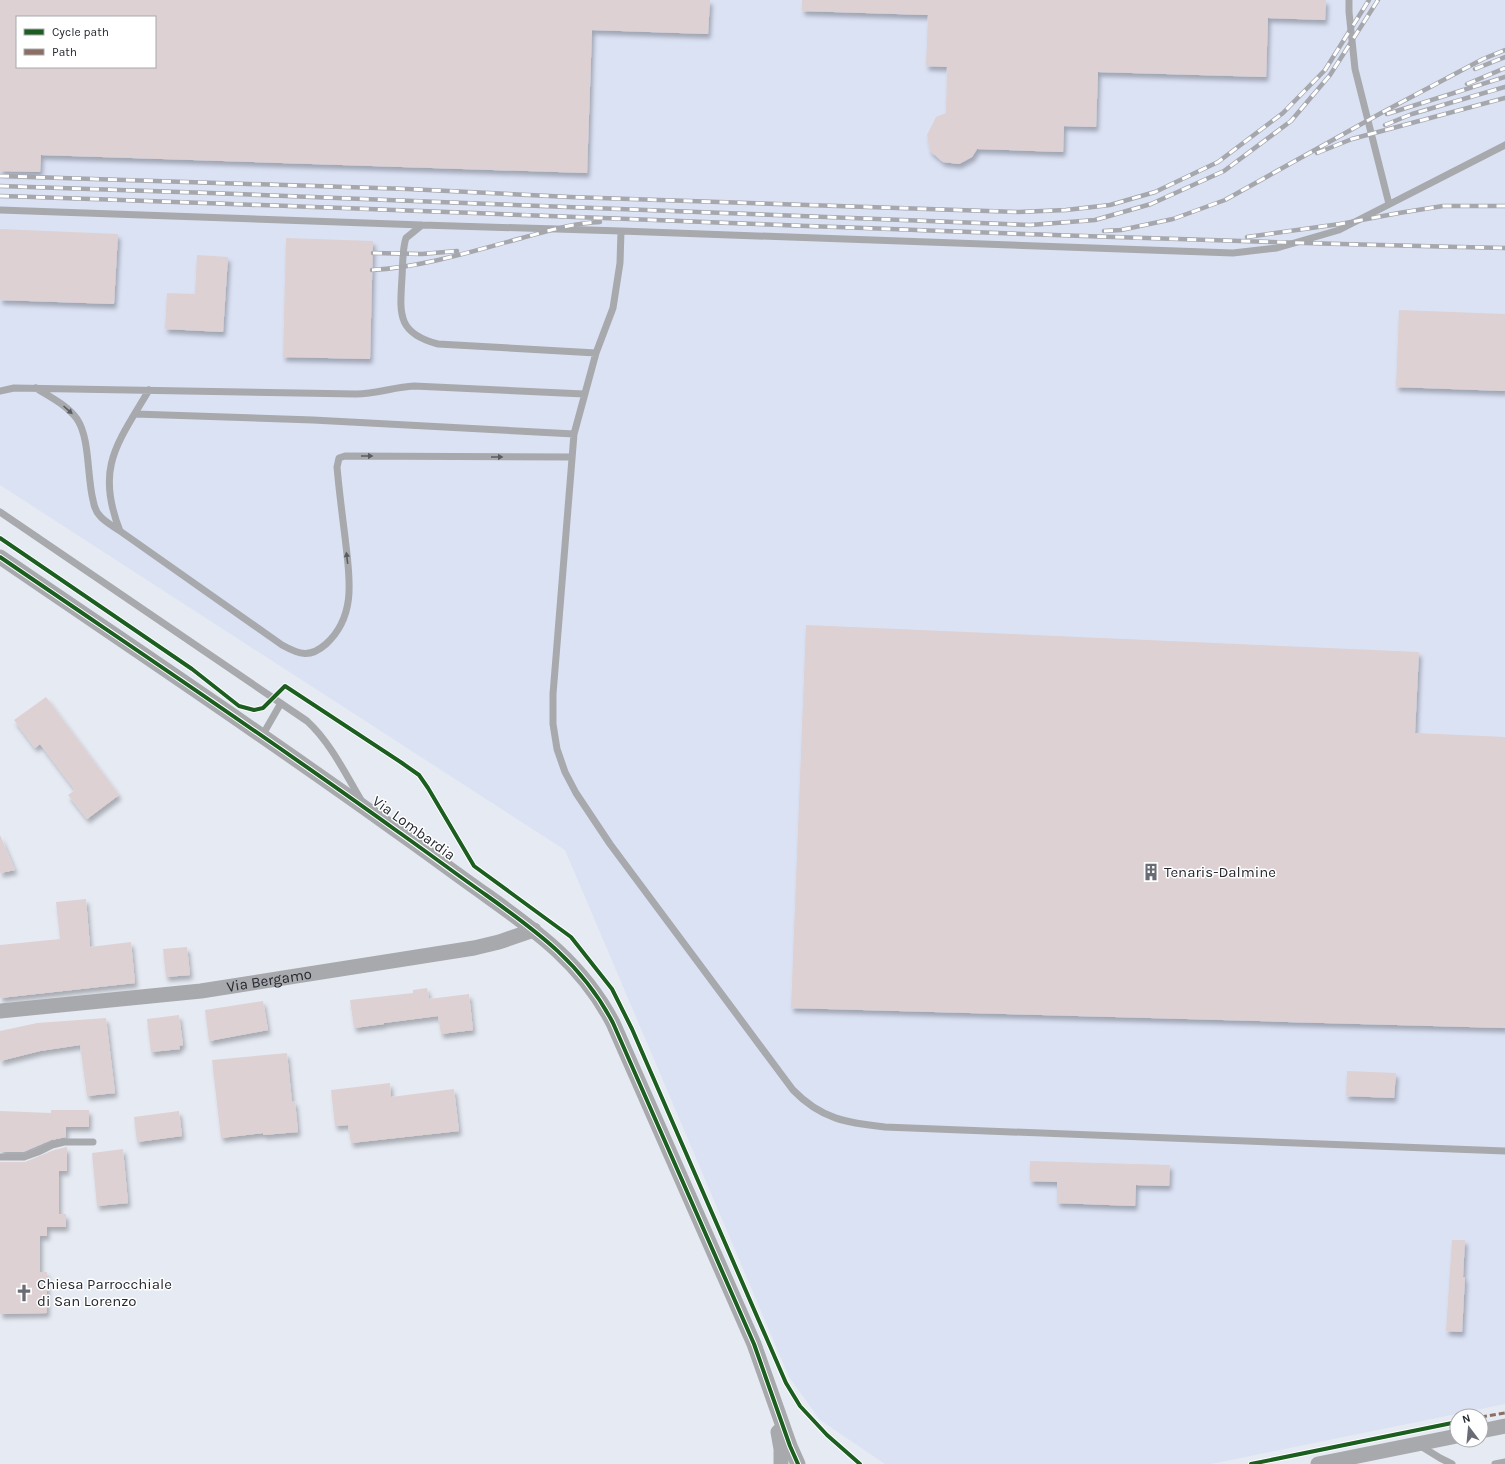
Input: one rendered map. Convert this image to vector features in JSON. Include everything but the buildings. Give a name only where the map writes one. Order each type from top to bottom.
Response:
[{"type":"street","name":"Via Lombardia","points":[[0,557],[262,736],[534,930],[564,957],[586,981],[610,1017],[754,1344],[792,1452],[798,1464]]},
{"type":"street","name":"Via Bergamo","points":[[0,1011],[214,989],[474,948],[499,942],[534,930]]},
{"type":"street","name":"Via Lombardia","points":[[773,1397],[781,1448],[781,1464]]},
{"type":"street","points":[[1489,1429],[1505,1426]]},
{"type":"street","points":[[1318,1464],[1449,1438]]},
{"type":"lane","points":[[1350,0],[1349,12],[1355,69],[1389,204]]},
{"type":"lane","points":[[0,210],[1233,253],[1277,248],[1339,230],[1505,145]]},
{"type":"lane","points":[[422,225],[406,238],[403,254],[400,310],[404,322],[412,332],[438,344],[596,353]]},
{"type":"lane","points":[[621,231],[620,263],[613,308],[596,353],[574,434],[553,694],[555,738],[562,764],[576,793],[610,844],[793,1090],[813,1108],[833,1117],[849,1122],[898,1128],[1505,1151]]},
{"type":"lane","points":[[0,391],[14,388],[36,388],[371,394],[398,387],[414,386],[584,394]]},
{"type":"lane","points":[[36,388],[70,411],[82,428],[85,439],[90,488],[96,512],[120,531],[282,646],[298,653],[308,654],[317,651],[335,635],[346,614],[350,597],[337,467],[337,462],[341,456],[572,457]]},
{"type":"lane","points":[[120,531],[110,503],[109,477],[115,448],[149,390]]},
{"type":"lane","points":[[135,414],[313,420],[574,434]]},
{"type":"lane","points":[[0,512],[306,721],[321,736],[366,809]]},
{"type":"lane","points":[[262,736],[281,703]]},
{"type":"lane","points":[[0,1157],[24,1157],[52,1145],[64,1142],[93,1142]]},
{"type":"lane","points":[[1417,1444],[1452,1464]]},
{"type":"lane","points":[[1495,1464],[1505,1462]]},
{"type":"shaded area","name":"Tenaris-Dalmine","points":[[0,0],[1505,0],[1505,1404],[1485,1408],[1449,1408],[1449,1415],[1211,1464],[885,1464],[820,1420],[789,1377],[565,850],[0,485]]},
{"type":"railway","points":[[0,176],[408,189],[570,197],[1018,212],[1066,210],[1110,205],[1155,192],[1218,162],[1283,113],[1325,70],[1369,0]]},
{"type":"railway","points":[[0,186],[1030,225],[1095,220],[1151,204],[1224,171],[1291,121],[1330,75],[1378,0]]},
{"type":"railway","points":[[1104,231],[1121,230],[1173,219],[1225,200],[1383,112],[1483,59],[1505,50]]},
{"type":"railway","points":[[1475,69],[1505,57]]},
{"type":"railway","points":[[1467,84],[1505,68]]},
{"type":"railway","points":[[1387,114],[1505,77]]},
{"type":"railway","points":[[1385,125],[1412,114],[1505,87]]},
{"type":"railway","points":[[1317,153],[1352,139],[1505,98]]},
{"type":"railway","points":[[0,196],[941,231],[1505,248]]},
{"type":"railway","points":[[1247,237],[1340,224],[1443,206],[1505,206]]},
{"type":"railway","points":[[372,270],[410,266],[561,228],[600,222]]},
{"type":"railway","points":[[373,253],[422,254],[457,251]]},
{"type":"marked path","points":[[1489,1416],[1505,1413]]},
{"type":"cycle path","points":[[0,538],[192,669],[239,706],[254,710],[263,708],[285,686],[402,763],[419,775],[474,866],[571,937],[612,989],[632,1029],[786,1383],[800,1406],[827,1435],[860,1464]]},
{"type":"cycle path","points":[[0,557],[249,727],[524,922],[558,951],[588,984],[601,1002],[613,1023],[754,1344],[790,1446],[798,1464]]},
{"type":"cycle path","points":[[1251,1464],[1449,1424]]},
{"type":"place","name":"Tenaris-Dalmine","points":[[1151,872]]},
{"type":"place","name":"Chiesa Parrocchiale di San Lorenzo","points":[[24,1293]]}]
